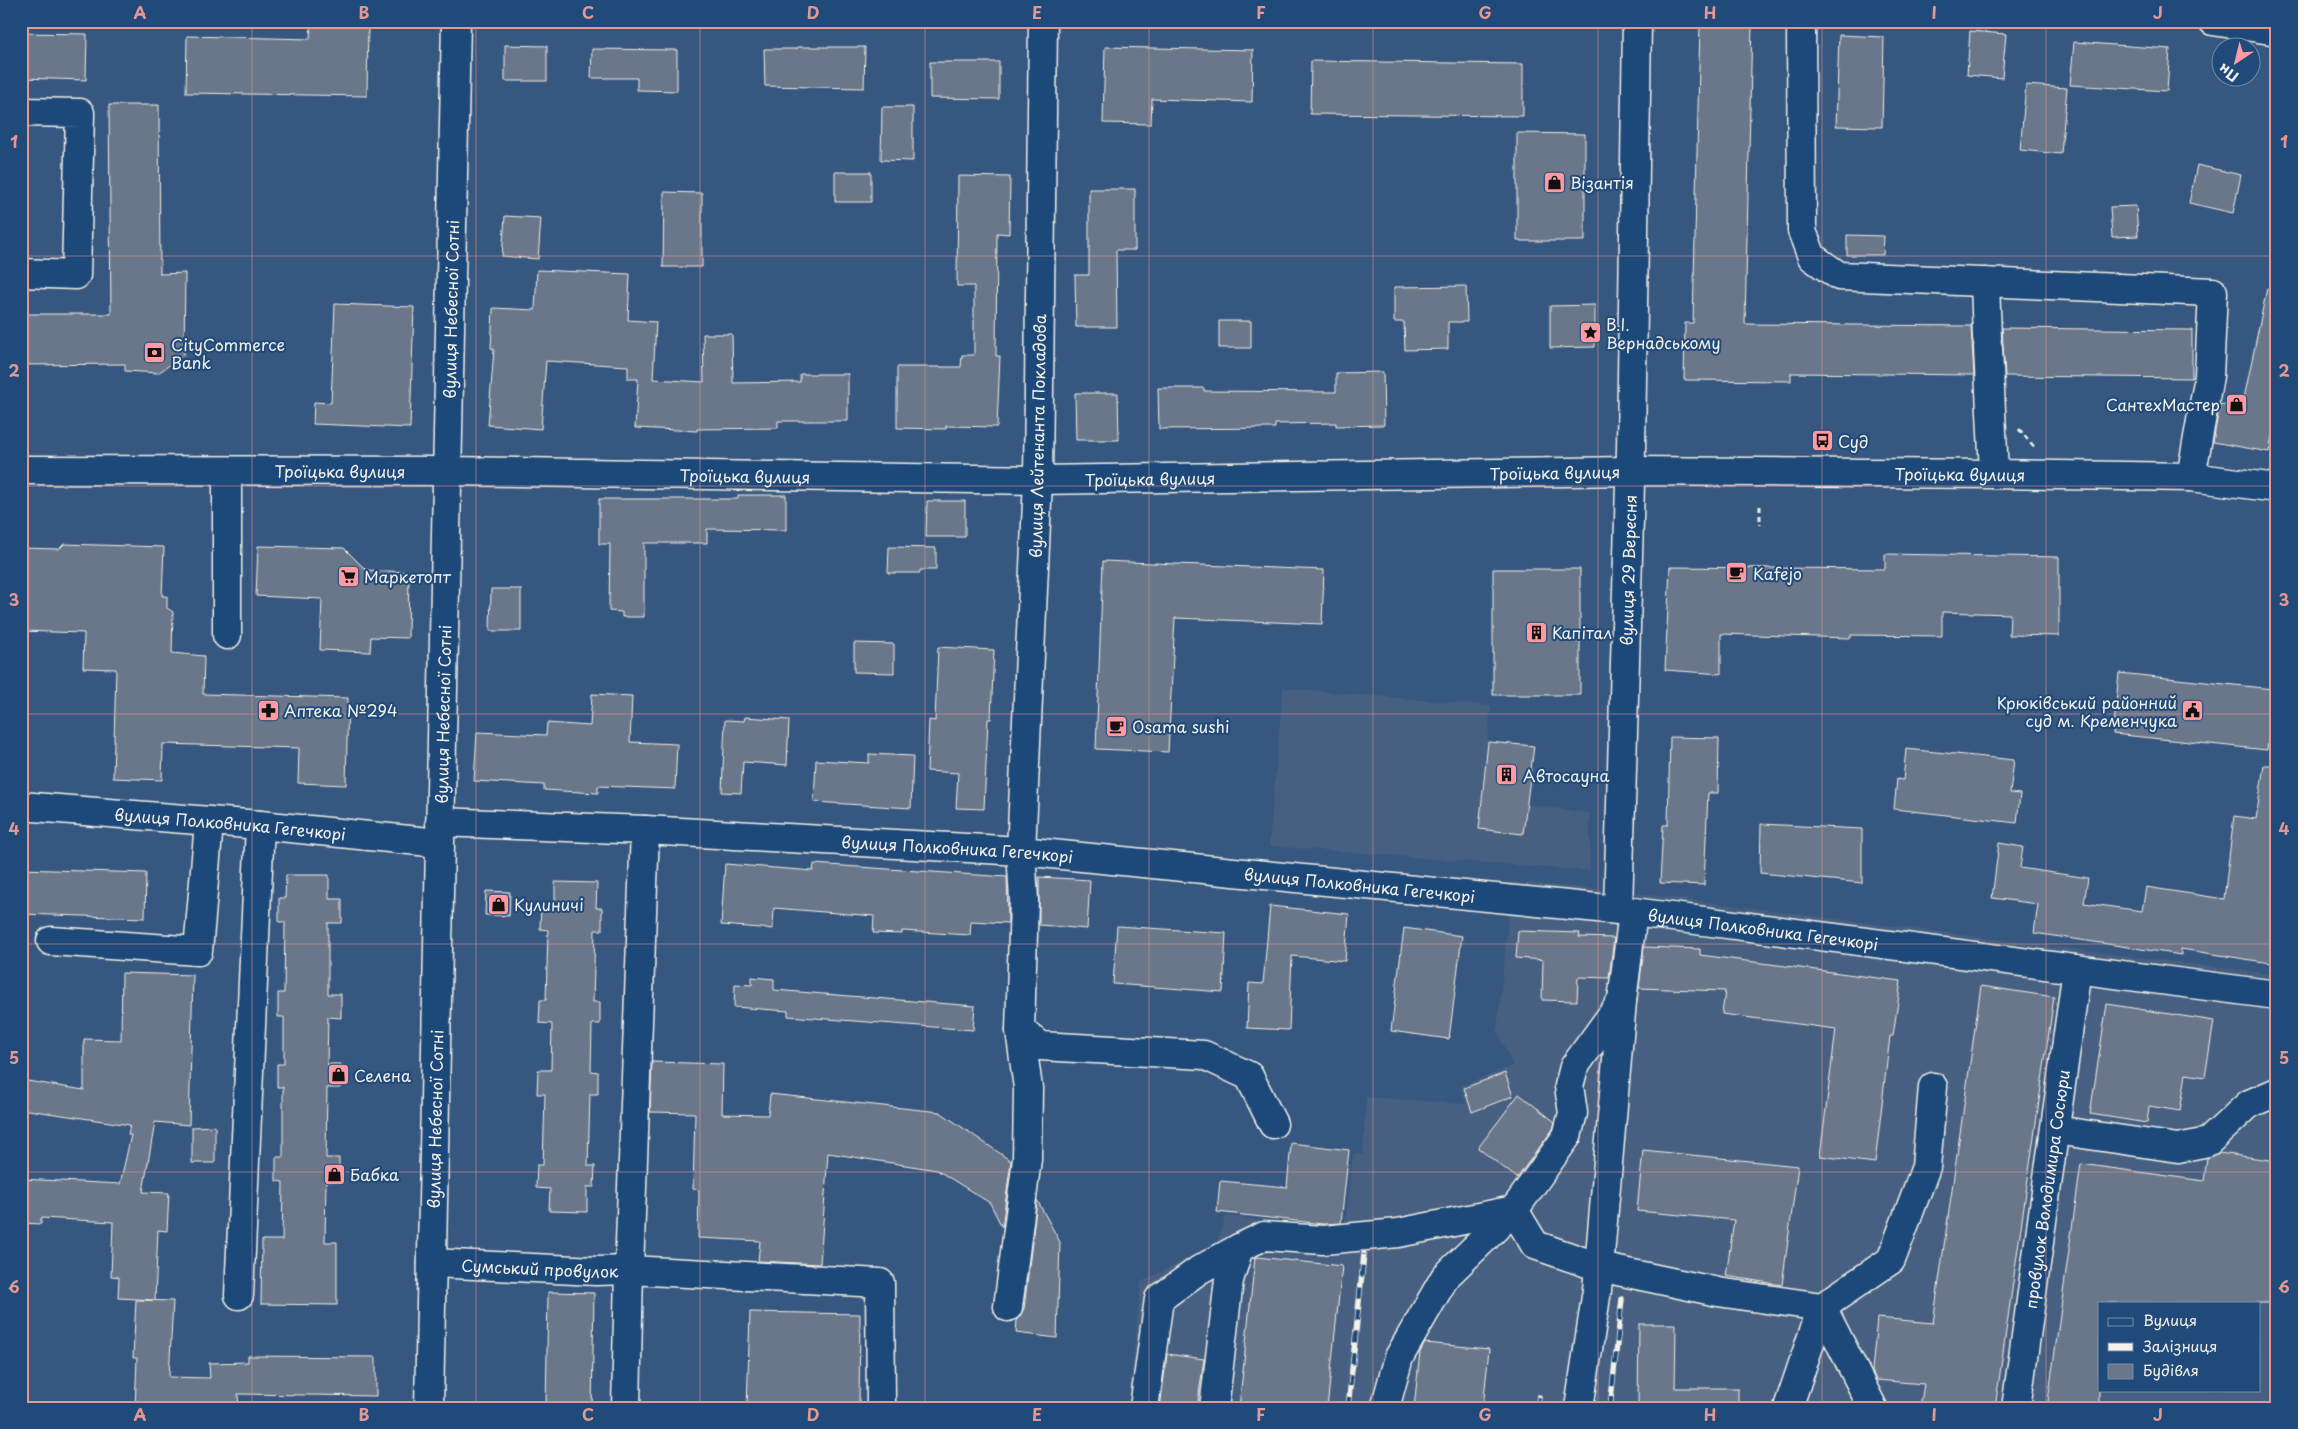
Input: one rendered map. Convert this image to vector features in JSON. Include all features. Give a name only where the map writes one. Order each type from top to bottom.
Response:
[{"type":"street","name":"вулиця Небесної Сотні","points":[[428,1408],[440,833],[445,471],[456,21]]},
{"type":"street","name":"вулиця Лейтенанта Покладова","points":[[1008,1307],[1027,1159],[1028,1088],[1020,1030],[1024,900],[1021,851],[1038,480],[1043,21]]},
{"type":"street","name":"вулиця 29 Вересня","points":[[1580,1408],[1599,1267],[1622,1001],[1626,911],[1637,21]]},
{"type":"street","points":[[1801,21],[1802,231],[1812,257],[1839,276],[2213,292],[2209,376],[2191,477]]},
{"type":"street","points":[[2213,21],[2277,31]]},
{"type":"street","points":[[21,112],[80,113],[76,275],[21,273]]},
{"type":"street","points":[[1985,282],[1994,474]]},
{"type":"street","name":"Троїцька вулиця","points":[[21,470],[227,472],[445,471],[1038,480],[1630,471],[2191,477],[2277,488]]},
{"type":"street","points":[[227,472],[227,635]]},
{"type":"street","name":"вулиця Полковника Гегечкорі","points":[[21,806],[209,823],[440,833],[645,830],[1021,851],[1626,911],[2277,995]]},
{"type":"street","points":[[51,941],[198,951],[209,823]]},
{"type":"street","points":[[239,1295],[260,825]]},
{"type":"street","points":[[645,830],[629,1270],[880,1283],[881,1403]]},
{"type":"street","name":"провулок Володимира Сосюри","points":[[2016,1408],[2077,969]]},
{"type":"street","points":[[1385,1408],[1399,1356],[1445,1277],[1514,1210],[1568,1136],[1573,1112],[1569,1086],[1574,1067],[1622,1001]]},
{"type":"street","points":[[1020,1030],[1040,1046],[1204,1055],[1249,1076],[1273,1124]]},
{"type":"street","points":[[1788,1408],[1822,1307],[1891,1260],[1926,1167],[1933,1087]]},
{"type":"street","points":[[2055,1130],[2178,1148],[2208,1142],[2250,1104],[2277,1092]]},
{"type":"street","points":[[1144,1408],[1159,1298],[1199,1270],[1239,1248],[1264,1236],[1323,1240],[1398,1234],[1514,1210]]},
{"type":"street","points":[[1514,1210],[1535,1245],[1599,1267],[1718,1292],[1822,1307]]},
{"type":"street","points":[[1214,1408],[1229,1280],[1239,1248]]},
{"type":"street","name":"Сумський провулок","points":[[432,1263],[596,1271],[629,1270],[626,1408]]},
{"type":"street","points":[[1822,1307],[1873,1408]]},
{"type":"path","points":[[2017,427],[2040,455]]},
{"type":"path","points":[[1760,506],[1760,525]]},
{"type":"shaded area","points":[[1283,688],[1491,706],[1479,829],[1523,834],[1528,805],[1590,813],[1590,871],[1269,846]]},
{"type":"shaded area","points":[[1512,882],[1619,891],[2277,975],[2277,1408],[1128,1408],[1141,1282],[1216,1244],[1226,1216],[1344,1231],[1353,1154],[1363,1154],[1366,1097],[1466,1104],[1461,1086],[1513,1066],[1497,1030]]},
{"type":"building","points":[[311,21],[368,21],[367,96],[186,93],[187,36],[310,39]]},
{"type":"building","points":[[1700,23],[1752,23],[1745,324],[1971,326],[1974,375],[1791,373],[1791,381],[1684,380],[1685,323],[1693,323]]},
{"type":"building","points":[[1970,31],[2006,34],[2002,78],[1967,75]]},
{"type":"building","points":[[21,33],[87,34],[86,80],[21,78]]},
{"type":"building","points":[[1839,35],[1884,37],[1882,127],[1836,126]]},
{"type":"building","points":[[2074,42],[2170,49],[2167,91],[2070,85]]},
{"type":"building","points":[[505,45],[547,46],[547,81],[505,81]]},
{"type":"building","points":[[797,47],[865,47],[864,88],[765,86],[764,49],[797,49]]},
{"type":"building","points":[[1105,47],[1253,50],[1252,102],[1152,99],[1151,124],[1103,123]]},
{"type":"building","points":[[592,49],[677,50],[677,91],[637,90],[637,78],[591,78]]},
{"type":"building","points":[[1311,61],[1523,64],[1523,116],[1310,114]]},
{"type":"building","points":[[930,62],[999,62],[999,99],[930,98]]},
{"type":"building","points":[[2026,85],[2067,88],[2061,154],[2020,150]]},
{"type":"building","points":[[109,105],[159,105],[160,274],[185,273],[184,355],[158,373],[125,371],[125,364],[21,365],[21,314],[111,314]]},
{"type":"building","points":[[882,107],[913,107],[913,161],[881,160]]},
{"type":"building","points":[[1517,133],[1585,134],[1585,241],[1517,241]]},
{"type":"building","points":[[2197,165],[2241,175],[2233,213],[2189,203]]},
{"type":"building","points":[[835,172],[871,172],[871,202],[835,202]]},
{"type":"building","points":[[958,176],[1010,177],[1009,234],[997,233],[996,356],[1000,356],[997,427],[946,426],[946,429],[897,428],[897,367],[961,367],[962,355],[974,355],[974,286],[957,286]]},
{"type":"building","points":[[1089,189],[1135,189],[1135,250],[1116,250],[1117,327],[1076,327],[1075,275],[1089,275]]},
{"type":"building","points":[[664,192],[702,193],[702,267],[663,267]]},
{"type":"building","points":[[2136,206],[2138,236],[2112,237],[2110,207]]},
{"type":"building","points":[[505,216],[541,218],[538,259],[502,256]]},
{"type":"building","points":[[1847,235],[1884,236],[1883,255],[1847,255]]},
{"type":"building","points":[[537,270],[630,274],[628,320],[656,322],[653,379],[704,382],[703,334],[732,334],[733,383],[800,382],[800,374],[848,374],[848,421],[778,421],[778,428],[697,429],[697,431],[635,428],[638,379],[628,379],[628,366],[546,361],[541,429],[488,425],[494,349],[491,348],[493,308],[535,310]]},
{"type":"building","points":[[1466,286],[1467,322],[1448,322],[1448,349],[1405,350],[1404,322],[1394,322],[1394,287]]},
{"type":"building","points":[[2267,288],[2277,289],[2277,406],[2269,452],[2213,442],[2220,404],[2242,408]]},
{"type":"building","points":[[335,304],[414,307],[410,428],[313,424],[314,402],[331,403]]},
{"type":"building","points":[[1595,305],[1595,347],[1550,348],[1550,306]]},
{"type":"building","points":[[1219,321],[1251,321],[1251,348],[1219,348]]},
{"type":"building","points":[[2002,328],[2192,330],[2192,378],[2005,376]]},
{"type":"building","points":[[1383,372],[1384,425],[1336,426],[1336,423],[1275,424],[1275,428],[1159,429],[1158,388],[1204,388],[1204,391],[1336,392],[1336,373]]},
{"type":"building","points":[[1075,393],[1118,393],[1119,440],[1076,440]]},
{"type":"building","points":[[738,495],[786,495],[786,530],[707,529],[707,543],[644,543],[644,617],[622,617],[622,612],[609,611],[610,544],[599,544],[599,499],[738,499]]},
{"type":"building","points":[[927,501],[965,501],[965,537],[926,537]]},
{"type":"building","points":[[64,544],[164,547],[162,596],[167,596],[167,608],[173,612],[172,653],[204,656],[203,694],[348,698],[346,785],[298,783],[299,748],[163,744],[162,780],[113,778],[116,669],[83,668],[84,633],[21,631],[21,548],[59,549]]},
{"type":"building","points":[[258,546],[344,548],[366,570],[409,572],[408,638],[371,637],[370,652],[320,650],[322,599],[256,596]]},
{"type":"building","points":[[889,547],[936,548],[936,570],[920,570],[920,573],[888,573]]},
{"type":"building","points":[[1885,554],[2059,557],[2059,636],[2009,635],[2010,614],[1942,612],[1942,636],[1851,635],[1851,638],[1721,634],[1721,674],[1665,670],[1670,567],[1885,569]]},
{"type":"building","points":[[1103,561],[1324,570],[1322,624],[1175,618],[1168,752],[1096,749]]},
{"type":"building","name":"Капітал","points":[[1493,569],[1580,569],[1580,695],[1493,695]]},
{"type":"building","points":[[491,589],[521,589],[521,631],[490,631]]},
{"type":"building","points":[[854,643],[894,644],[894,673],[854,672]]},
{"type":"building","points":[[938,647],[994,650],[991,719],[988,719],[984,809],[956,808],[958,773],[927,771],[929,720],[935,721]]},
{"type":"building","name":"Крюківський районний суд м. Кременчука","points":[[2119,673],[2273,689],[2267,750],[2113,734]]},
{"type":"building","points":[[592,694],[632,696],[630,742],[677,744],[675,789],[598,786],[598,793],[544,790],[544,785],[474,781],[477,732],[546,735],[547,723],[590,726]]},
{"type":"building","points":[[745,717],[789,720],[787,765],[743,762],[741,793],[722,792],[725,720],[744,721]]},
{"type":"building","points":[[1670,737],[1719,738],[1718,793],[1708,793],[1704,885],[1660,883],[1663,825],[1668,825]]},
{"type":"building","name":"Автосауна","points":[[1488,742],[1534,746],[1523,834],[1479,829]]},
{"type":"building","points":[[1906,749],[2014,760],[2010,793],[2020,794],[2017,823],[1894,809],[1897,779],[1903,780]]},
{"type":"building","points":[[869,754],[913,756],[911,808],[814,802],[816,760],[869,763]]},
{"type":"building","points":[[2264,765],[2277,765],[2277,862],[2270,918],[2277,919],[2277,964],[2181,949],[2181,955],[2034,933],[2038,904],[1992,898],[1999,843],[2023,847],[2020,868],[2088,878],[2084,903],[2142,911],[2146,887],[2224,899],[2234,816],[2256,819]]},
{"type":"building","points":[[1761,824],[1862,829],[1862,883],[1760,873]]},
{"type":"building","points":[[725,864],[813,871],[814,864],[1007,877],[1008,923],[971,921],[970,935],[902,931],[902,934],[873,933],[874,916],[774,908],[773,929],[721,925]]},
{"type":"building","points":[[21,869],[146,873],[145,918],[21,914]]},
{"type":"building","points":[[286,875],[329,875],[329,899],[342,899],[342,923],[328,923],[328,994],[341,994],[341,1018],[328,1017],[327,1064],[341,1064],[340,1088],[327,1088],[326,1158],[339,1158],[339,1182],[326,1182],[325,1242],[337,1242],[337,1305],[261,1304],[262,1240],[282,1240],[283,1182],[276,1181],[276,1157],[283,1157],[283,1087],[277,1087],[277,1064],[284,1064],[284,1017],[278,1017],[278,993],[284,993],[285,922],[279,922],[279,898],[285,898]]},
{"type":"building","points":[[1039,877],[1090,880],[1087,929],[1039,925]]},
{"type":"building","points":[[555,882],[597,883],[596,908],[602,908],[602,930],[595,930],[593,1002],[600,1002],[600,1024],[592,1024],[591,1071],[598,1072],[598,1094],[590,1094],[588,1166],[595,1166],[594,1187],[587,1187],[587,1212],[549,1211],[550,1189],[536,1188],[537,1165],[543,1165],[545,1094],[537,1094],[538,1070],[551,1070],[552,1024],[539,1023],[540,1000],[546,1000],[548,930],[540,929],[541,905],[555,906]]},
{"type":"building","points":[[486,891],[510,892],[509,916],[485,915]]},
{"type":"building","points":[[1270,906],[1349,914],[1345,961],[1292,956],[1289,1030],[1247,1028],[1249,983],[1263,984]]},
{"type":"building","points":[[1117,926],[1226,933],[1223,992],[1113,984]]},
{"type":"building","points":[[1404,928],[1462,936],[1449,1039],[1391,1031]]},
{"type":"building","points":[[1518,931],[1580,933],[1579,937],[1614,938],[1609,978],[1578,977],[1577,1001],[1542,1000],[1543,960],[1516,958]]},
{"type":"building","points":[[1644,947],[1700,949],[1700,955],[1901,981],[1893,1036],[1890,1036],[1875,1163],[1820,1156],[1836,1029],[1722,1014],[1725,991],[1639,988]]},
{"type":"building","points":[[122,973],[193,975],[189,1125],[155,1122],[143,1192],[169,1193],[167,1231],[158,1230],[155,1300],[118,1298],[119,1277],[111,1276],[113,1222],[41,1218],[41,1224],[21,1223],[21,1179],[120,1184],[131,1135],[128,1135],[130,1125],[21,1109],[21,1080],[84,1090],[84,1039],[121,1040]]},
{"type":"building","points":[[752,977],[774,979],[774,990],[975,1006],[973,1030],[788,1016],[788,1011],[734,1007],[735,984],[752,985]]},
{"type":"building","points":[[1981,986],[2054,997],[1995,1408],[1920,1408],[1924,1384],[1876,1380],[1872,1371],[1877,1318],[1933,1323]]},
{"type":"building","points":[[2107,1004],[2214,1021],[2205,1077],[2186,1074],[2180,1111],[2149,1106],[2147,1123],[2090,1114]]},
{"type":"building","points":[[652,1062],[723,1064],[722,1114],[768,1115],[770,1094],[940,1112],[1011,1161],[1002,1227],[990,1203],[937,1170],[828,1153],[820,1264],[758,1261],[760,1241],[698,1238],[699,1190],[693,1189],[695,1113],[650,1112]]},
{"type":"building","points":[[1505,1073],[1513,1096],[1472,1112],[1464,1088]]},
{"type":"building","points":[[1519,1094],[1555,1122],[1553,1129],[1517,1178],[1478,1148]]},
{"type":"building","points":[[215,1126],[215,1163],[192,1163],[192,1127]]},
{"type":"building","points":[[1291,1143],[1349,1150],[1341,1223],[1323,1224],[1217,1212],[1220,1181],[1287,1187]]},
{"type":"building","points":[[1643,1150],[1798,1166],[1782,1285],[1726,1276],[1734,1220],[1637,1211]]},
{"type":"building","points":[[2219,1153],[2277,1161],[2277,1303],[2098,1302],[2099,1408],[2047,1408],[2081,1164],[2204,1181],[2207,1158]]},
{"type":"building","points":[[1037,1200],[1060,1242],[1057,1338],[1016,1333],[1017,1319],[1024,1309]]},
{"type":"building","points":[[1255,1258],[1342,1266],[1327,1408],[1239,1408]]},
{"type":"building","points":[[548,1292],[594,1293],[592,1408],[546,1408]]},
{"type":"building","points":[[136,1300],[173,1301],[169,1377],[210,1378],[209,1363],[248,1362],[248,1356],[376,1357],[376,1396],[238,1394],[239,1408],[135,1408],[137,1358],[133,1358]]},
{"type":"building","points":[[750,1312],[860,1314],[859,1408],[747,1408]]},
{"type":"building","points":[[1639,1324],[1676,1324],[1675,1388],[1738,1388],[1738,1408],[1638,1408]]},
{"type":"building","points":[[1425,1343],[1489,1349],[1483,1408],[1414,1408],[1420,1352]]},
{"type":"building","points":[[1167,1354],[1204,1359],[1197,1408],[1160,1408]]},
{"type":"railway","points":[[1348,1408],[1364,1254]]},
{"type":"railway","points":[[1610,1408],[1622,1299]]},
{"type":"railway","points":[[1537,1408],[1539,1397]]},
{"type":"place","name":"Візантія","points":[[1554,182]]},
{"type":"place","name":"В.І. Вернадському","points":[[1590,333]]},
{"type":"place","name":"CityCommerce Bank","points":[[155,353]]},
{"type":"place","name":"СантехМастер","points":[[2236,404]]},
{"type":"place","name":"Суд","points":[[1822,441]]},
{"type":"place","name":"Kafejo","points":[[1737,573]]},
{"type":"place","name":"Маркетопт","points":[[348,576]]},
{"type":"place","name":"Капітал","points":[[1536,632]]},
{"type":"place","name":"Аптека №294","points":[[268,710]]},
{"type":"place","name":"Крюківський районний суд м. Кременчука","points":[[2193,711]]},
{"type":"place","name":"Osama sushi","points":[[1116,726]]},
{"type":"place","name":"Автосауна","points":[[1507,775]]},
{"type":"place","name":"Кулиничі","points":[[498,904]]},
{"type":"place","name":"Селена","points":[[338,1075]]},
{"type":"place","name":"Бабка","points":[[334,1174]]}]
